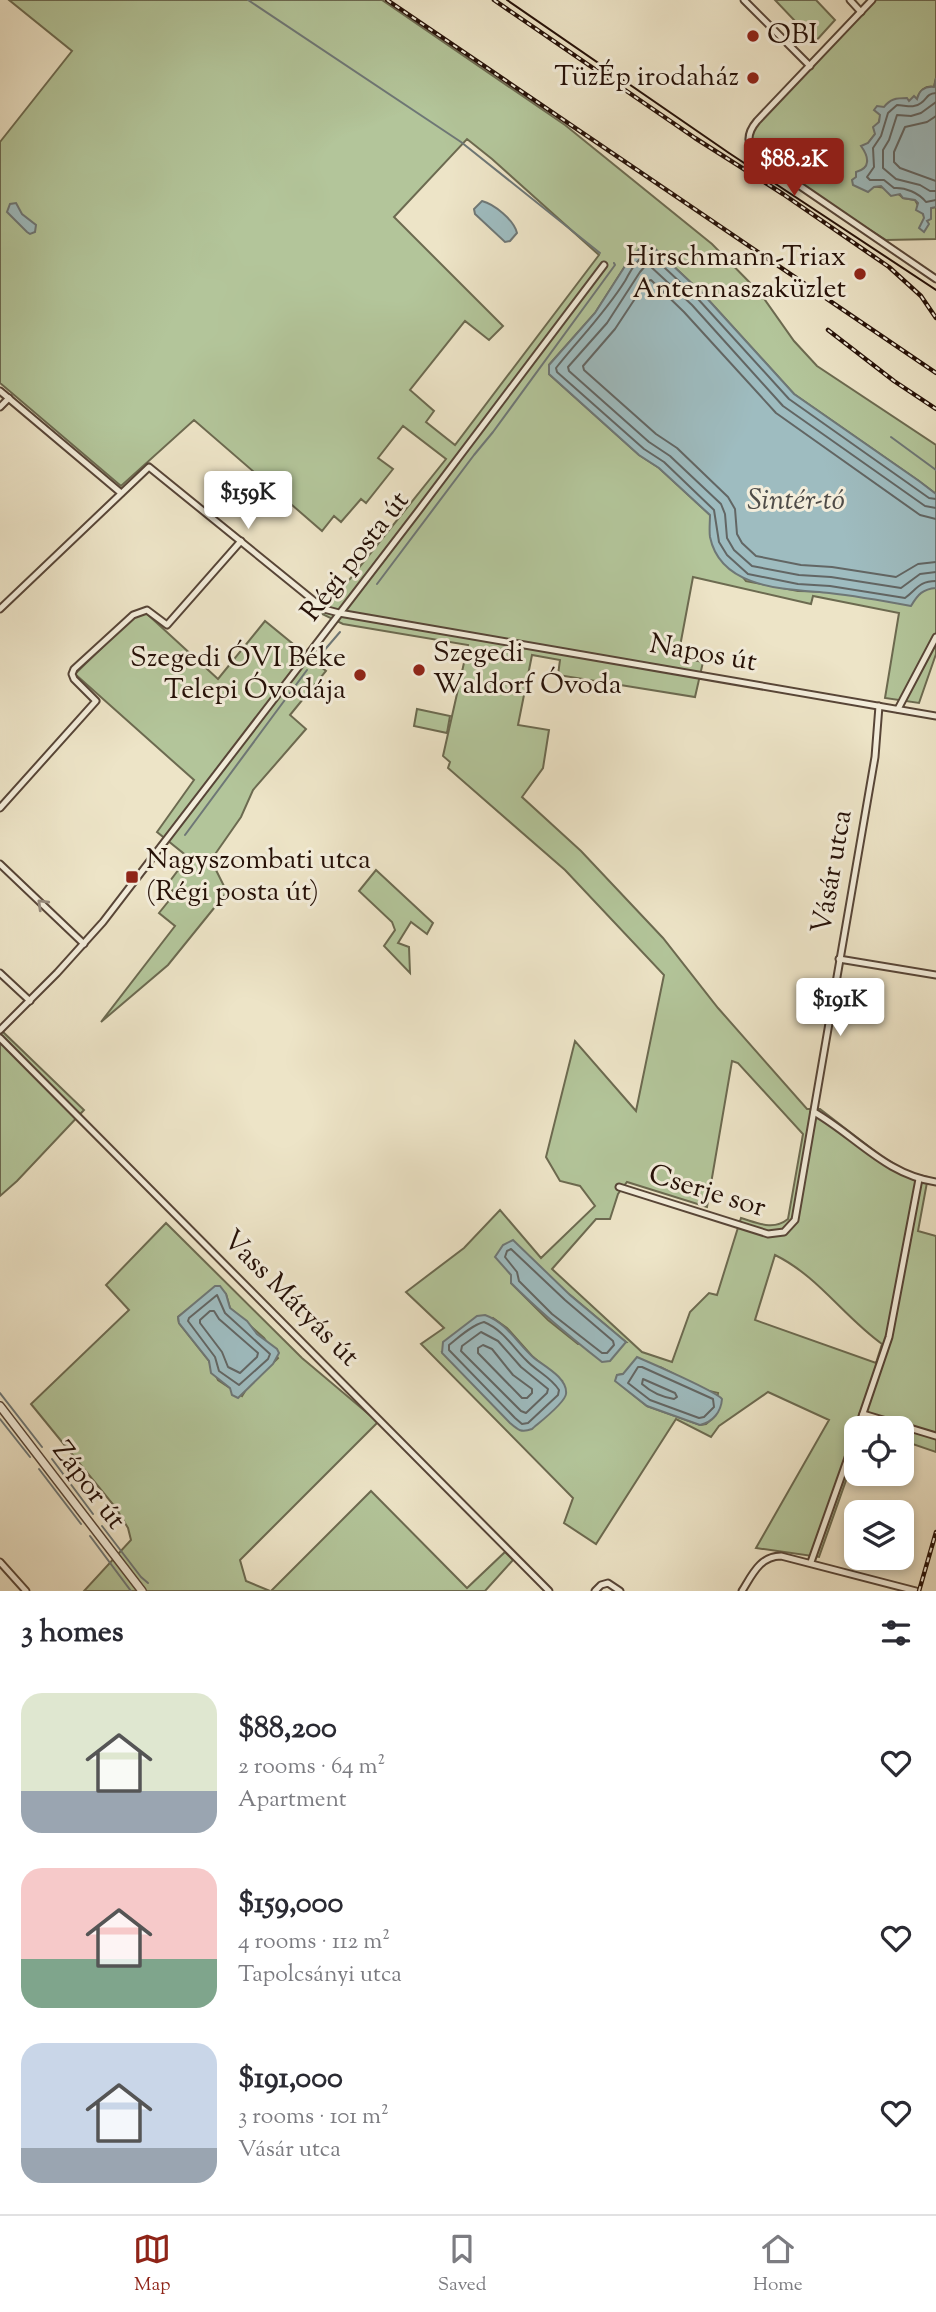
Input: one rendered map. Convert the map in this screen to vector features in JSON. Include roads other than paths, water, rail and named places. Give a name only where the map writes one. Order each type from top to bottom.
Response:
[{"type":"street","points":[[744,0],[810,66]]},
{"type":"street","points":[[850,0],[861,12]]},
{"type":"street","points":[[872,0],[750,130],[750,145],[759,159],[936,279]]},
{"type":"street","name":"Régi posta út","points":[[0,1030],[84,944],[204,792],[604,265]]},
{"type":"street","points":[[0,391],[121,494],[0,609]]},
{"type":"street","points":[[0,407],[9,398]]},
{"type":"street","name":"Napos út","points":[[121,494],[149,467],[324,609],[936,716]]},
{"type":"street","points":[[0,808],[96,701],[74,679],[72,674],[75,669],[133,615],[147,610],[167,625],[240,541]]},
{"type":"street","points":[[898,709],[936,637]]},
{"type":"street","name":"Vásár utca","points":[[814,1112],[875,757],[879,706]]},
{"type":"street","points":[[0,864],[84,944]]},
{"type":"street","points":[[839,959],[936,975]]},
{"type":"street","points":[[0,973],[30,1001]]},
{"type":"street","name":"Vass Mátyás út","points":[[0,1038],[549,1591]]},
{"type":"street","points":[[814,1112],[894,1169],[919,1180],[936,1182]]},
{"type":"street","name":"Cserje sor","points":[[619,1187],[768,1234],[780,1233],[791,1227],[796,1216],[814,1112]]},
{"type":"street","points":[[919,1180],[889,1337],[863,1414],[936,1436]]},
{"type":"street","name":"Zápor út","points":[[0,1406],[142,1591]]},
{"type":"street","points":[[811,1562],[844,1469]]},
{"type":"street","points":[[742,1591],[760,1564],[773,1556],[811,1562],[916,1591]]},
{"type":"street","points":[[0,1562],[26,1591]]},
{"type":"street","points":[[595,1591],[608,1583],[620,1591]]},
{"type":"water","points":[[936,78],[936,207],[931,208],[931,219],[927,221],[929,224],[924,232],[919,228],[923,214],[916,210],[918,203],[915,200],[903,198],[900,194],[891,196],[881,186],[868,192],[853,185],[852,180],[856,177],[856,172],[866,165],[866,154],[861,146],[868,143],[875,134],[873,127],[879,122],[880,115],[874,110],[877,106],[884,107],[896,99],[907,98],[909,101],[914,96],[917,99],[923,90],[934,87]]},
{"type":"water","points":[[482,201],[498,209],[512,223],[517,233],[510,241],[505,242],[475,214],[474,209]]},
{"type":"water","points":[[16,203],[22,214],[36,225],[35,232],[27,232],[7,212],[10,204]]},
{"type":"water","name":"Sintér-tó","points":[[651,245],[703,294],[794,394],[936,494],[936,588],[921,593],[911,606],[776,587],[742,577],[727,568],[717,554],[710,537],[710,515],[549,374],[549,365],[595,313],[627,263],[642,246]]},
{"type":"water","points":[[513,1240],[570,1295],[626,1342],[610,1361],[602,1362],[555,1324],[511,1283],[511,1275],[495,1257],[503,1245]]},
{"type":"water","points":[[215,1286],[220,1286],[226,1294],[230,1308],[279,1353],[273,1364],[238,1398],[211,1373],[209,1361],[179,1323],[178,1317]]},
{"type":"water","points":[[485,1315],[506,1328],[534,1358],[559,1378],[566,1388],[565,1398],[532,1429],[522,1431],[513,1425],[442,1353],[443,1342],[477,1316]]},
{"type":"water","points":[[637,1357],[717,1395],[722,1399],[716,1416],[700,1425],[647,1406],[615,1381],[617,1375],[623,1374]]},
{"type":"waterway","points":[[248,0],[461,142],[600,253]]},
{"type":"waterway","points":[[377,584],[493,432],[614,263]]},
{"type":"waterway","points":[[891,437],[936,470]]},
{"type":"waterway","points":[[322,653],[340,632]]},
{"type":"waterway","points":[[185,835],[307,670]]},
{"type":"waterway","points":[[0,1393],[42,1447]]},
{"type":"waterway","points":[[0,1419],[30,1457]]},
{"type":"waterway","points":[[52,1459],[93,1514]]},
{"type":"waterway","points":[[39,1469],[81,1524]]},
{"type":"waterway","points":[[102,1526],[148,1583]]},
{"type":"waterway","points":[[90,1536],[131,1591]]},
{"type":"tram line","points":[[507,0],[729,153],[936,290]]},
{"type":"railway","points":[[387,0],[936,373]]},
{"type":"railway","points":[[494,0],[889,267],[921,296],[936,318]]},
{"type":"railway","points":[[828,330],[894,381],[936,409]]},
{"type":"railway","points":[[919,1591],[936,1532]]},
{"type":"place","name":"OBI","points":[[753,36]]},
{"type":"place","name":"TüzÉp irodaház","points":[[753,78]]},
{"type":"place","name":"Hirschmann-Triax Antennaszaküzlet","points":[[860,274]]},
{"type":"place","name":"Szegedi Waldorf Óvoda","points":[[419,670]]},
{"type":"place","name":"Szegedi ÓVI Béke Telepi Óvodája","points":[[360,675]]},
{"type":"place","name":"Nagyszombati utca (Régi posta út)","points":[[132,877]]}]
